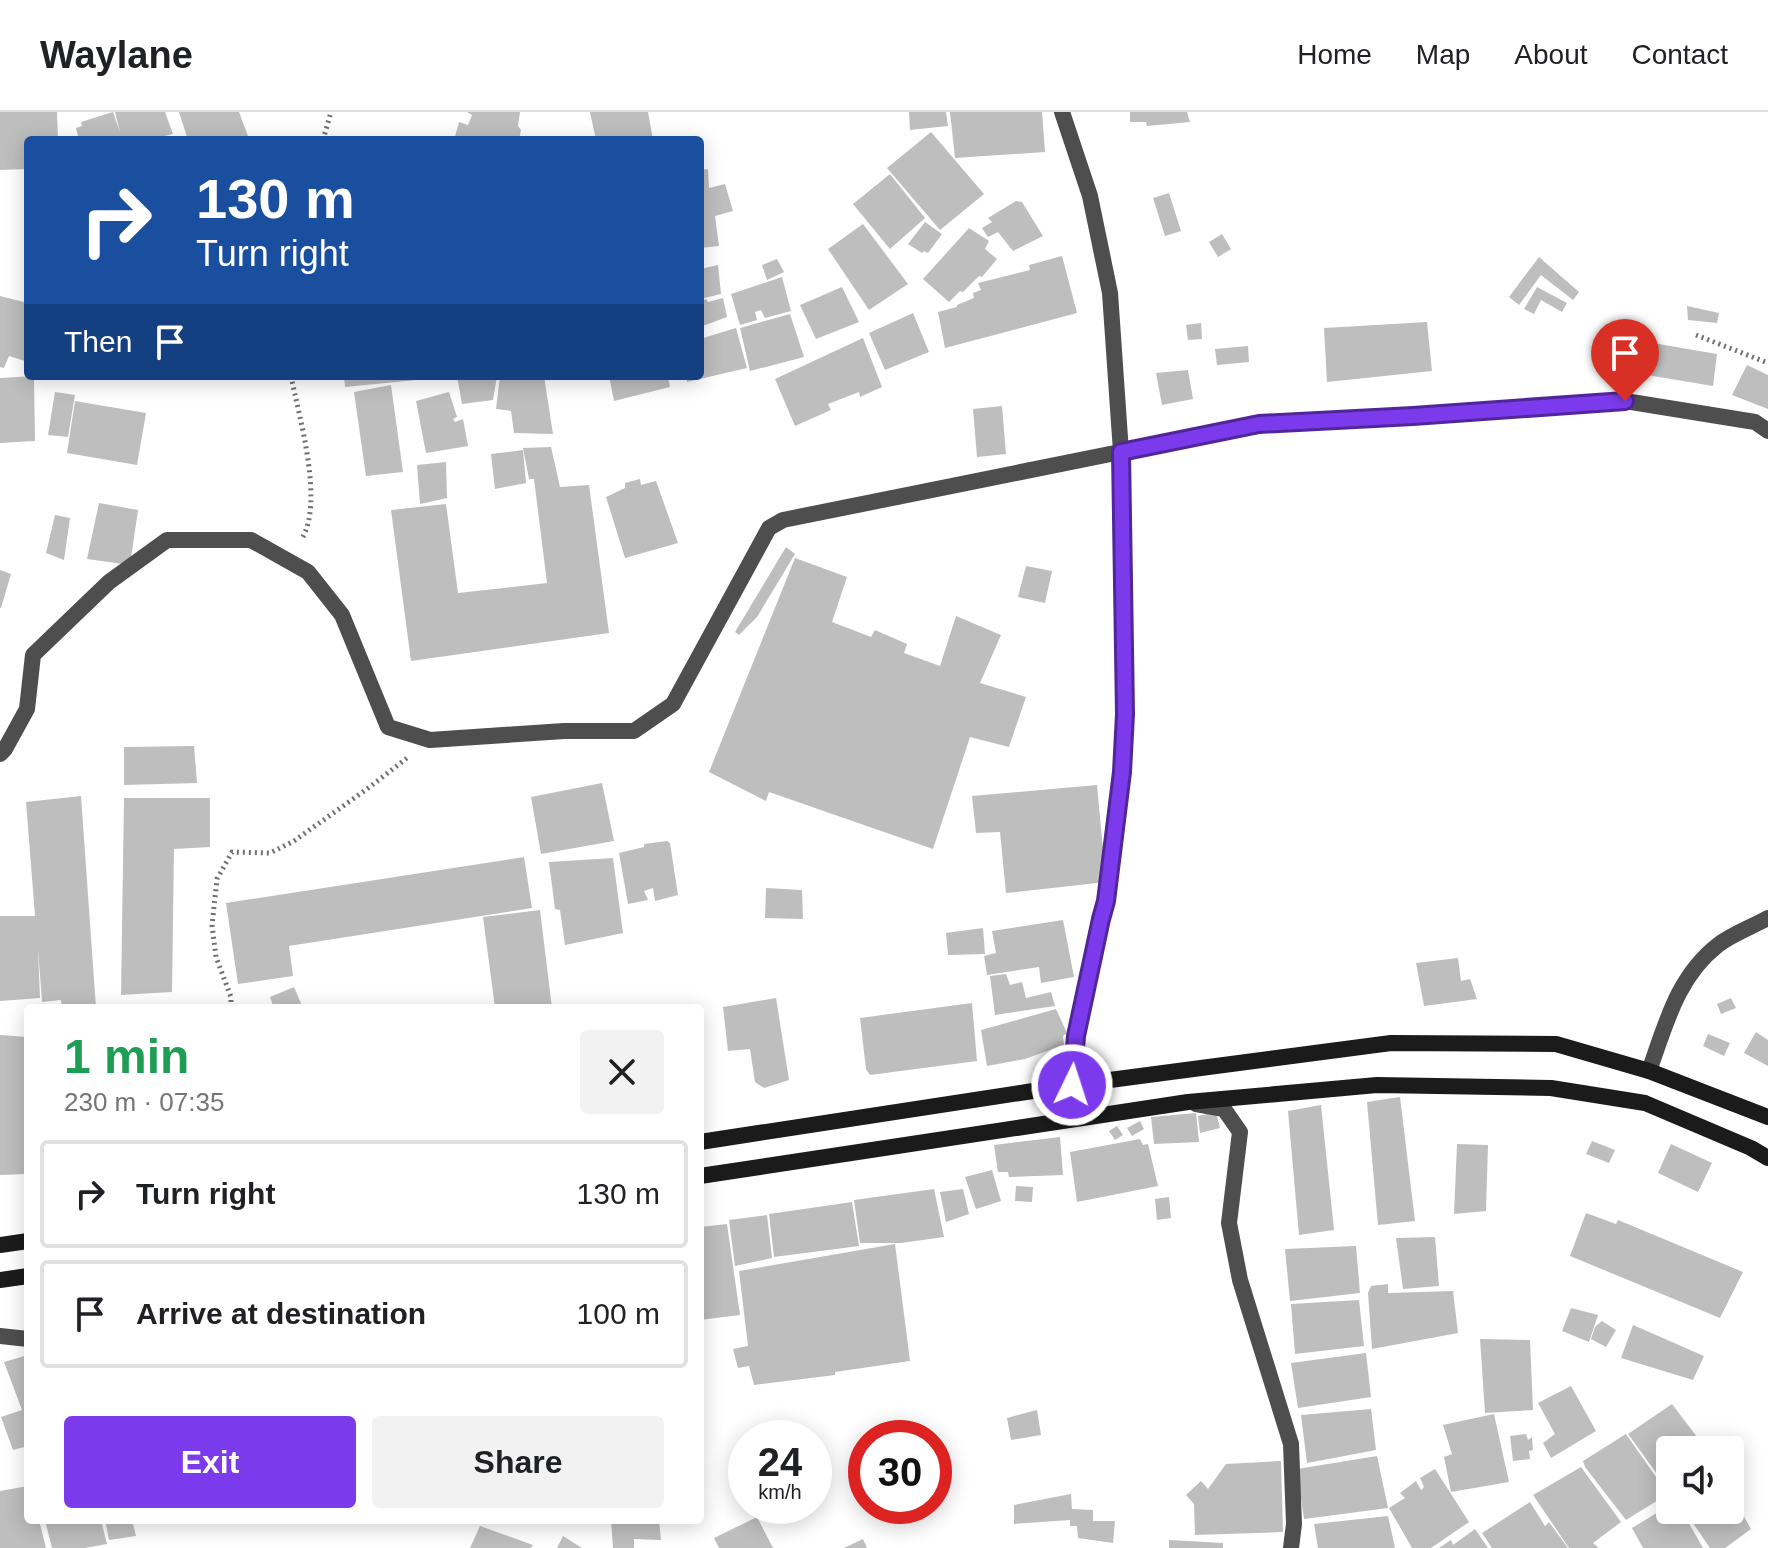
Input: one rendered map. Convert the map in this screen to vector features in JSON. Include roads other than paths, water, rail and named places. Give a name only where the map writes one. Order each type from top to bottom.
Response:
[{"type":"main road","points":[[704,1141],[1072,1085],[1391,1043],[1556,1044],[1649,1071],[1768,1117]]},
{"type":"main road","points":[[704,1175],[1188,1102],[1377,1085],[1551,1088],[1645,1103],[1768,1158]]},
{"type":"main road","points":[[0,1245],[24,1242]]},
{"type":"main road","points":[[0,1280],[24,1277]]},
{"type":"street","points":[[1062,112],[1090,196],[1110,293],[1121,452],[1125,714],[1122,772],[1106,901],[1076,1036],[1072,1085]]},
{"type":"street","points":[[0,754],[27,709],[33,655],[109,582],[167,540],[251,540],[308,572],[342,615],[388,727],[430,740],[564,731],[634,731],[673,704],[769,528],[783,520],[1259,424],[1625,401],[1755,422],[1768,431]]},
{"type":"street","points":[[1649,1071],[1679,989],[1700,962],[1719,944],[1768,918]]},
{"type":"street","points":[[1188,1102],[1224,1109],[1240,1132],[1229,1223],[1240,1280],[1291,1444],[1294,1524],[1291,1548]]},
{"type":"street","points":[[0,1336],[24,1339]]}]
